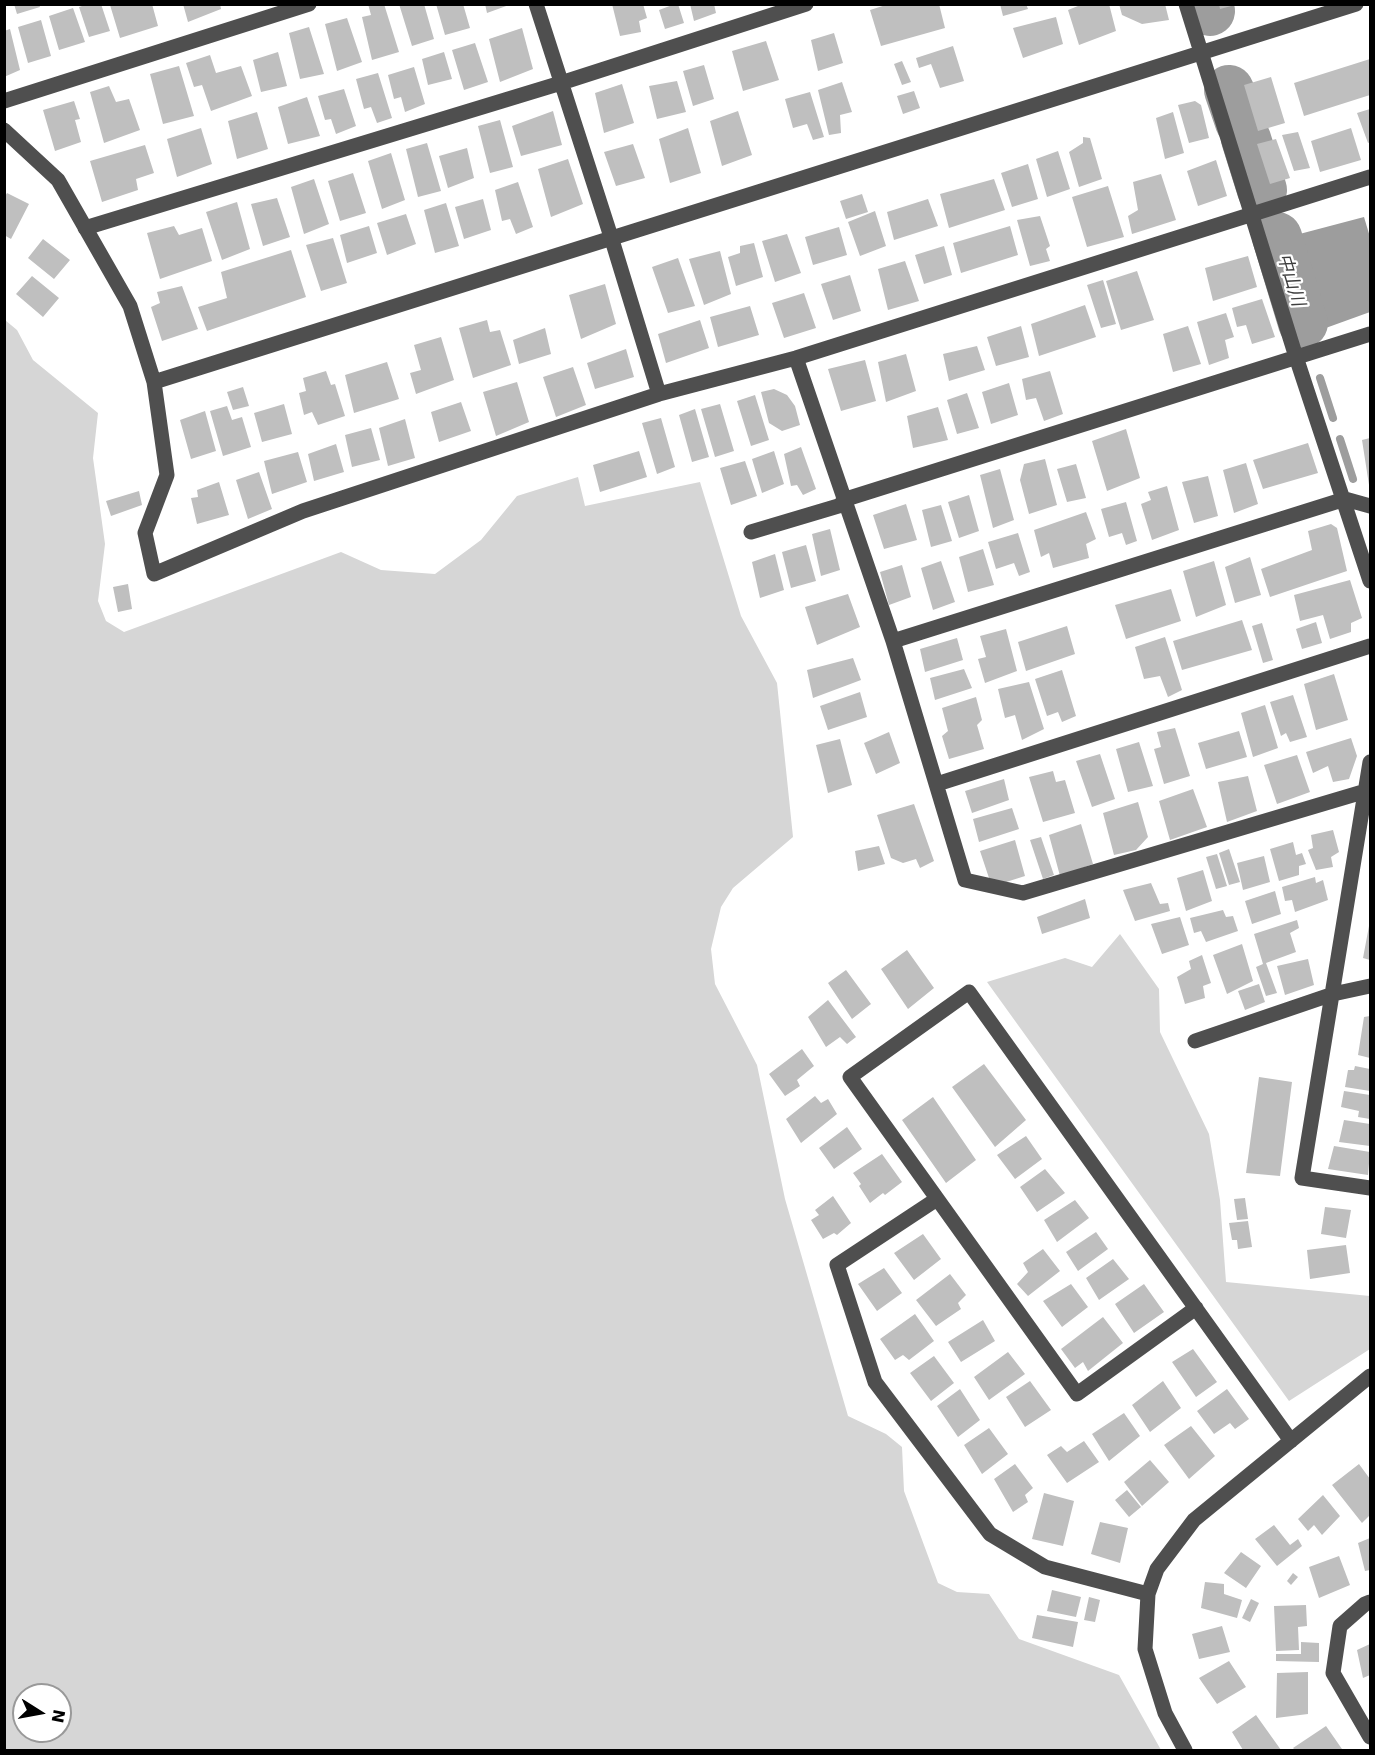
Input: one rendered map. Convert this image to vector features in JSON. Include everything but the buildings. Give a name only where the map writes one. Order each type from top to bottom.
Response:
[{"type":"street","points":[[4,101],[309,4]]},
{"type":"street","points":[[536,4],[612,240],[658,394]]},
{"type":"street","points":[[85,228],[561,83],[806,4]]},
{"type":"street","points":[[1186,4],[1296,357],[1371,581]]},
{"type":"street","points":[[154,382],[612,240],[1356,4]]},
{"type":"street","points":[[4,130],[58,180],[130,306],[154,382],[167,475],[145,533],[154,574],[303,511],[658,394],[796,358],[1371,177]]},
{"type":"street","points":[[751,532],[1371,334]]},
{"type":"street","points":[[796,358],[893,641],[965,880],[1023,893],[1366,791]]},
{"type":"street","points":[[893,641],[1345,499],[1371,506]]},
{"type":"street","points":[[937,784],[1371,646]]},
{"type":"street","points":[[1371,762],[1302,1178],[1371,1188]]},
{"type":"street","points":[[1195,1041],[1333,994],[1371,986]]},
{"type":"street","points":[[1196,1308],[1077,1394],[850,1077],[969,992],[1196,1308],[1291,1441]]},
{"type":"street","points":[[937,1199],[837,1265],[875,1382],[990,1534],[1045,1567],[1148,1594]]},
{"type":"street","points":[[1185,1750],[1165,1713],[1145,1649],[1148,1594],[1156,1569],[1194,1520],[1371,1376]]},
{"type":"street","points":[[1371,1602],[1365,1604],[1340,1626],[1333,1673],[1371,1737]]},
{"type":"shaded area","points":[[1364,217],[1370,237],[1370,312],[1323,329],[1292,236]]},
{"type":"shaded area","points":[[5,320],[17,330],[33,360],[98,413],[93,458],[105,544],[98,601],[106,621],[124,632],[341,552],[381,570],[435,574],[481,540],[517,496],[578,477],[585,506],[700,482],[741,616],[777,683],[793,837],[733,888],[721,907],[711,949],[715,984],[757,1065],[785,1199],[848,1416],[886,1434],[902,1447],[904,1491],[938,1583],[957,1592],[989,1594],[1019,1639],[1119,1675],[1161,1750],[5,1750]]},
{"type":"shaded area","points":[[1120,934],[1159,989],[1160,1032],[1209,1134],[1220,1200],[1226,1282],[1370,1296],[1370,1349],[1289,1401],[987,982],[1065,958],[1092,967]]},
{"type":"waterway","name":"中山川","points":[[1208,4],[1210,11]]},
{"type":"waterway","name":"中山川","points":[[1229,90],[1240,122]]},
{"type":"waterway","name":"中山川","points":[[1246,139],[1262,190]]},
{"type":"waterway","name":"中山川","points":[[1277,237],[1303,323]]},
{"type":"waterway","name":"中山川","points":[[1303,323],[1304,328]]},
{"type":"waterway","points":[[1320,378],[1333,418]]},
{"type":"waterway","points":[[1340,439],[1353,479]]}]
